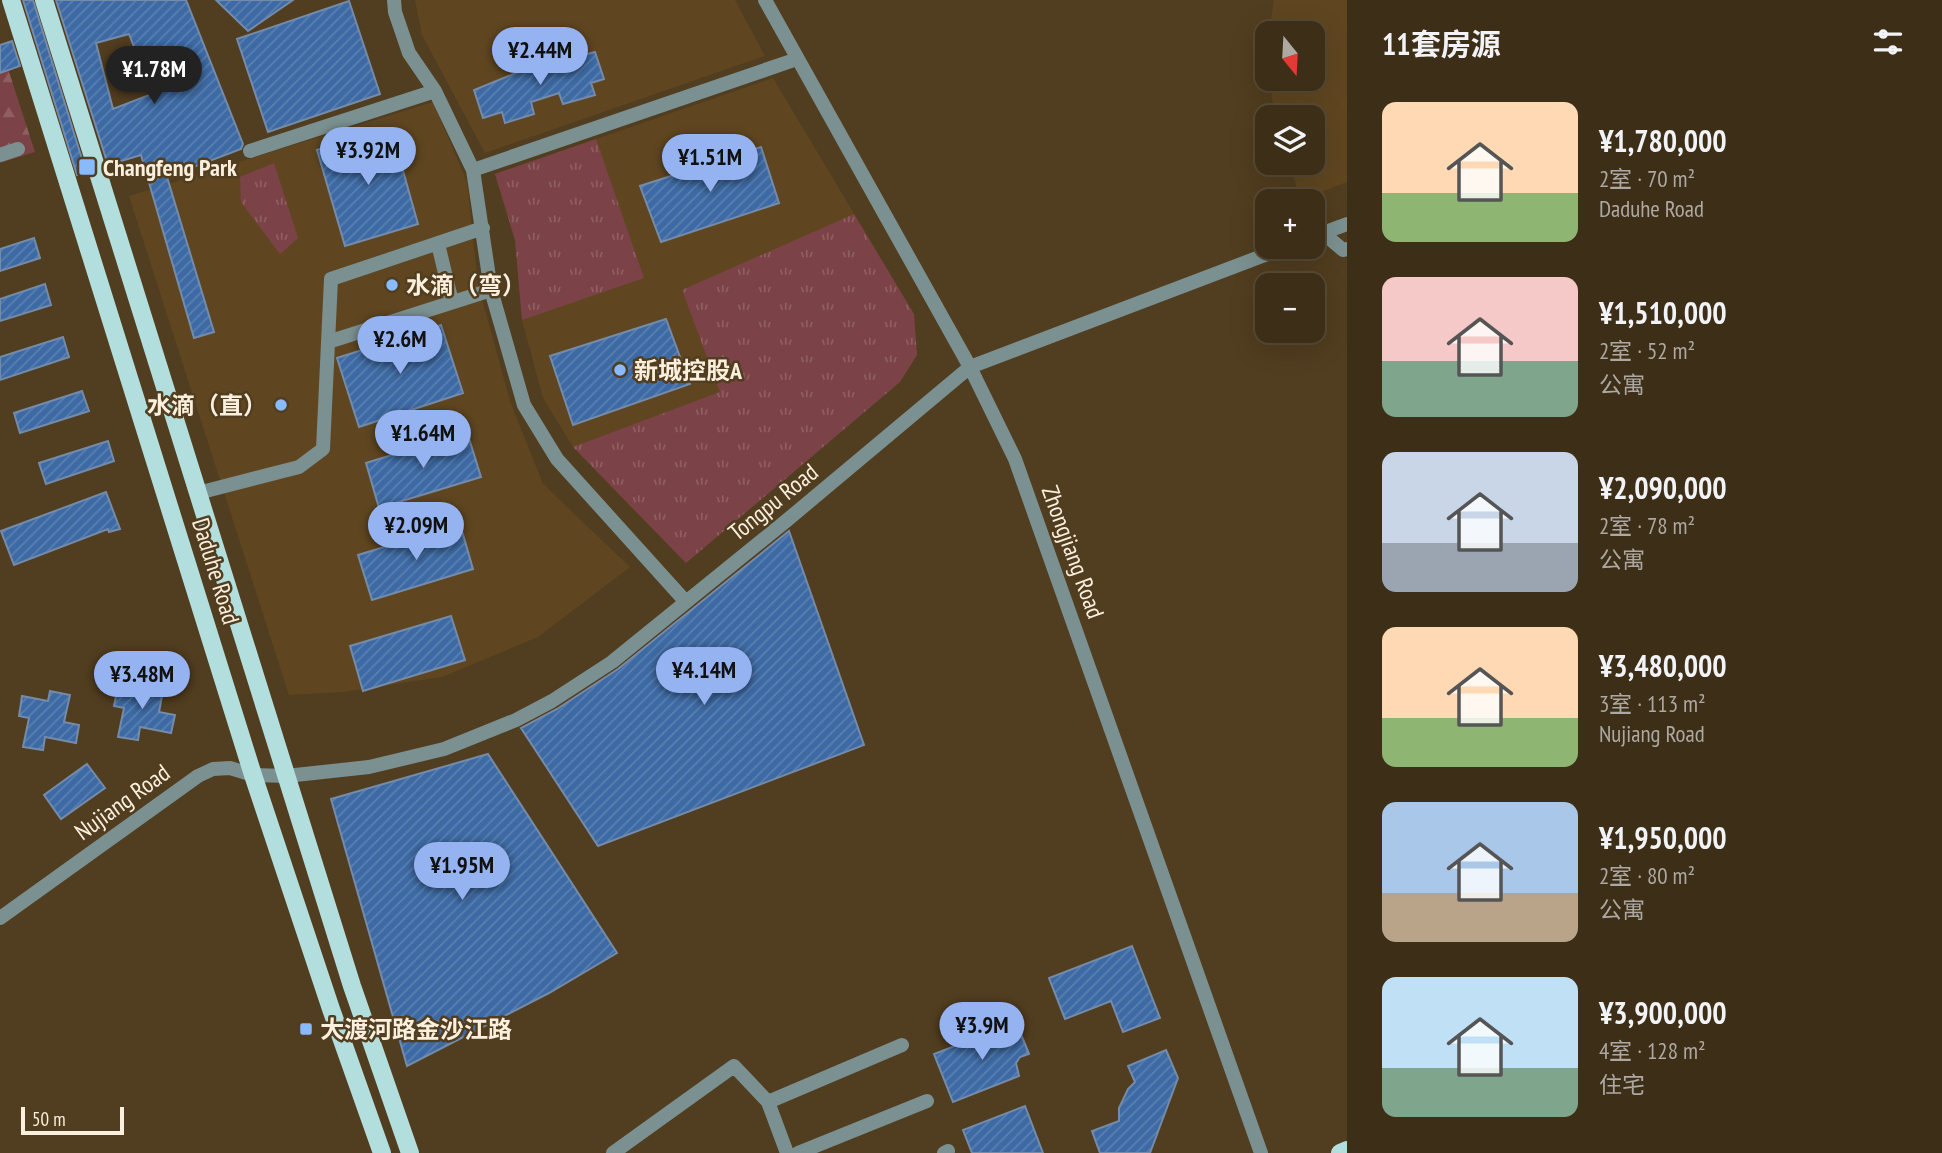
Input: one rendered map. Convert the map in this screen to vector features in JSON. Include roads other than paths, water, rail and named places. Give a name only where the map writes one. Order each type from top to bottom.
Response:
[{"type":"main road","name":"Daduhe Road","points":[[12,0],[253,775],[382,1153]]},
{"type":"main road","name":"Daduhe Road","points":[[44,0],[352,986],[410,1153]]},
{"type":"main road","points":[[1340,1153],[1347,1150]]},
{"type":"street","points":[[394,0],[395,12],[410,53],[435,91],[473,170],[491,290],[524,405],[557,459],[685,602]]},
{"type":"street","name":"Zhongjiang Road","points":[[765,0],[970,367],[1015,459],[1261,1153]]},
{"type":"street","points":[[473,170],[797,59]]},
{"type":"street","points":[[250,151],[435,91]]},
{"type":"street","points":[[0,155],[18,149]]},
{"type":"street","points":[[1325,232],[1347,223]]},
{"type":"street","points":[[198,493],[299,467],[323,449],[331,279],[483,228]]},
{"type":"street","points":[[1325,239],[1347,250]]},
{"type":"street","points":[[438,244],[452,302]]},
{"type":"street","name":"Tongpu Road","points":[[286,776],[369,767],[443,749],[491,731],[552,701],[612,662],[970,367],[1255,259]]},
{"type":"street","points":[[328,342],[491,290]]},
{"type":"street","name":"Nujiang Road","points":[[0,918],[198,776],[213,769],[230,768],[253,775],[286,776]]},
{"type":"street","points":[[768,1101],[902,1045]]},
{"type":"street","points":[[613,1153],[734,1066],[768,1101],[787,1153]]},
{"type":"street","points":[[798,1153],[927,1101]]},
{"type":"place","name":"Changfeng Park","points":[[87,167]]},
{"type":"place","name":"水滴（弯）","points":[[392,285]]},
{"type":"place","name":"新城控股A","points":[[620,370]]},
{"type":"place","name":"水滴（直）","points":[[281,405]]},
{"type":"place","name":"大渡河路金沙江路","points":[[306,1029]]}]
